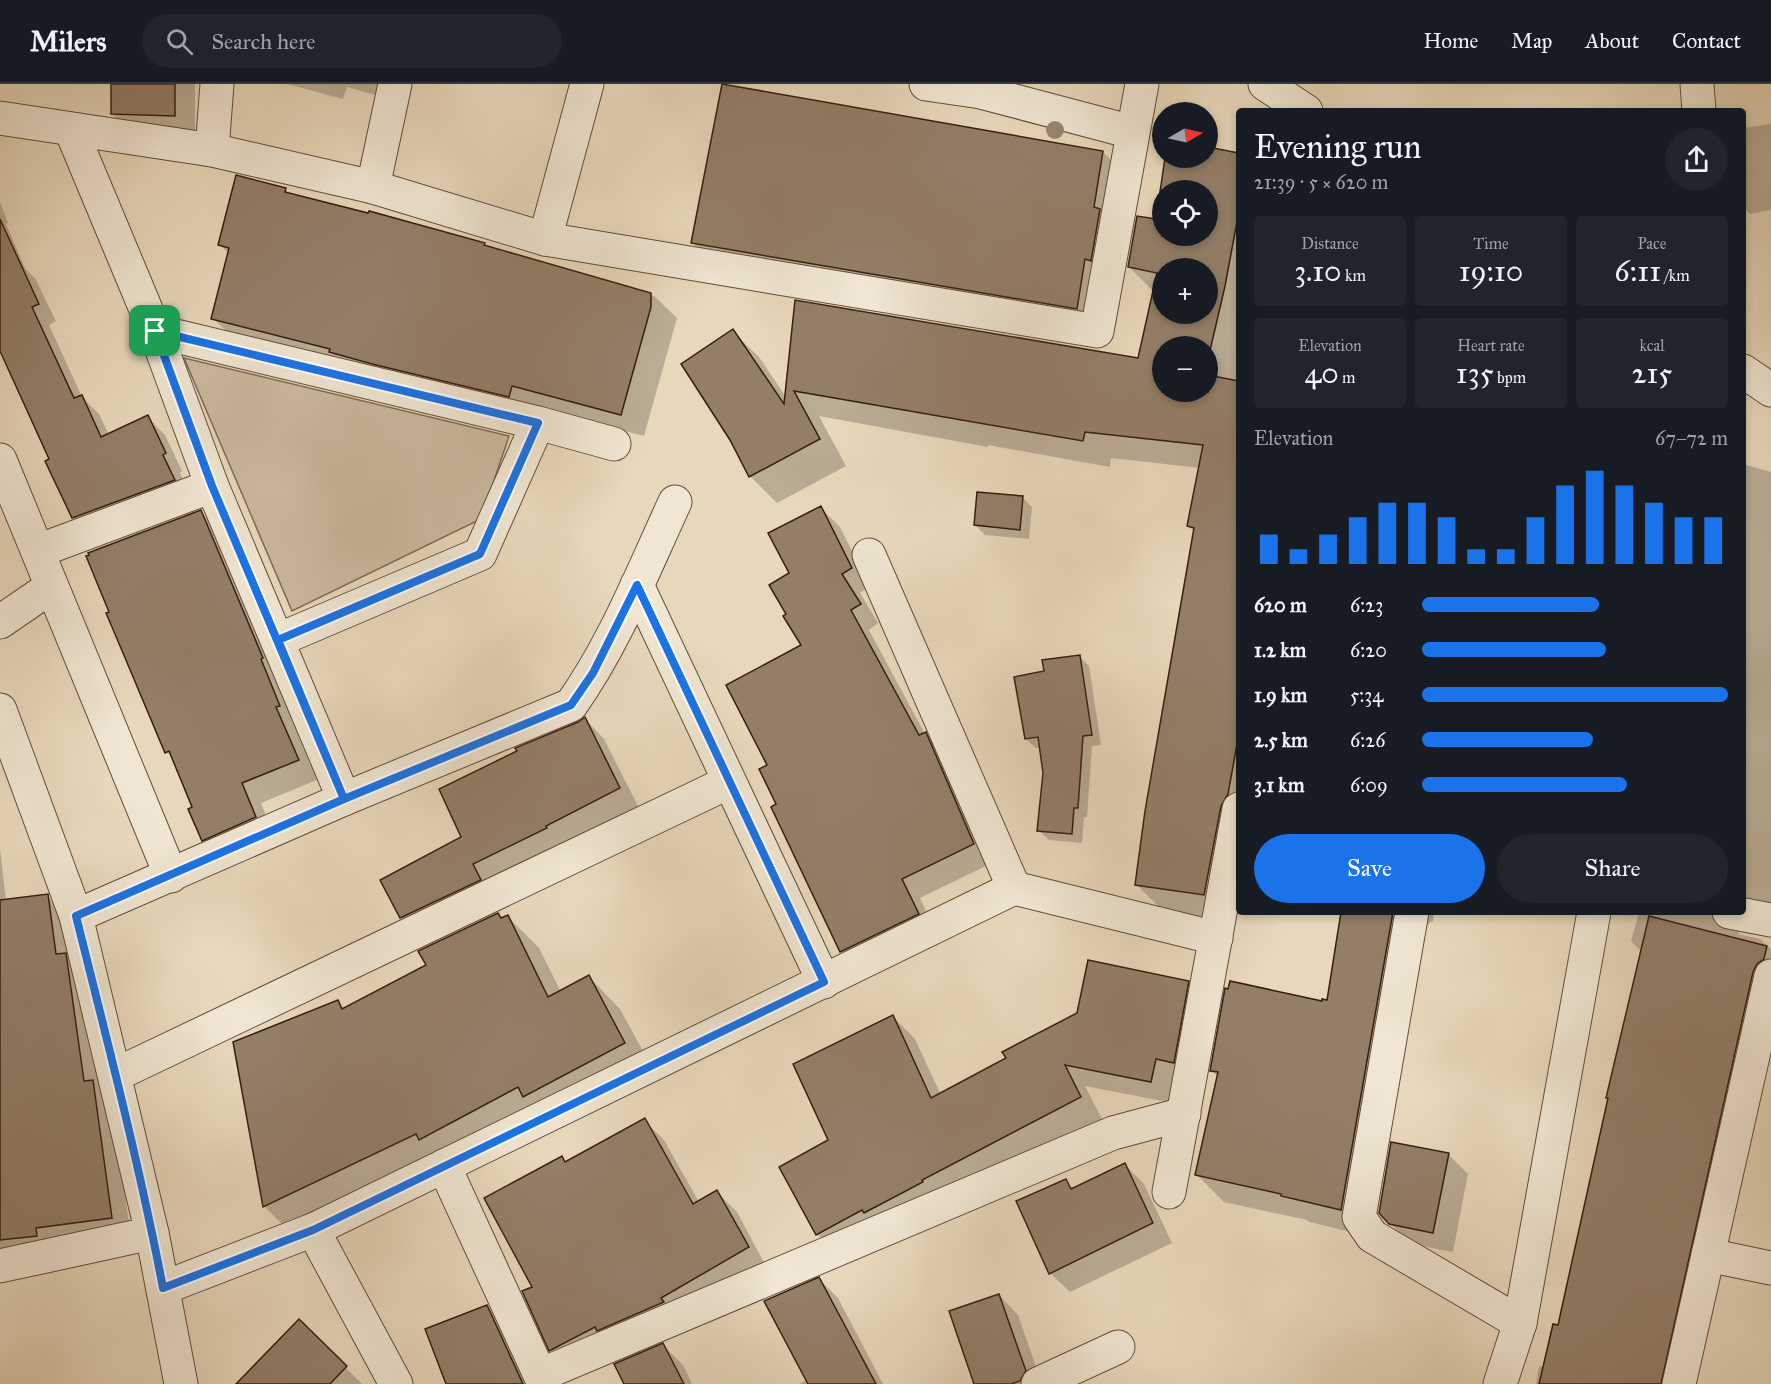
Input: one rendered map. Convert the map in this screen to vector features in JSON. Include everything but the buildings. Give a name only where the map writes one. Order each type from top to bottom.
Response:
[{"type":"street","points":[[212,150],[217,84]]},
{"type":"street","points":[[373,188],[395,84]]},
{"type":"street","points":[[545,239],[587,84]]},
{"type":"street","points":[[926,84],[977,88],[1132,132]]},
{"type":"street","points":[[0,118],[212,150],[373,188],[545,239],[1097,331],[1142,84]]},
{"type":"street","points":[[1265,84],[1301,108]]},
{"type":"street","points":[[1697,84],[1700,108]]},
{"type":"street","points":[[71,130],[155,331],[212,486],[344,799]]},
{"type":"street","points":[[155,331],[538,423],[614,444]]},
{"type":"street","points":[[1746,373],[1771,390]]},
{"type":"street","points":[[278,640],[480,554],[538,423]]},
{"type":"street","points":[[0,460],[171,876]]},
{"type":"street","points":[[38,551],[212,486]]},
{"type":"street","points":[[76,916],[344,799],[571,705],[593,673],[675,502]]},
{"type":"street","points":[[869,555],[1014,888]]},
{"type":"street","points":[[637,585],[824,982]]},
{"type":"street","points":[[0,622],[51,587]]},
{"type":"street","points":[[0,710],[76,916],[152,1233],[181,1384]]},
{"type":"street","points":[[115,1075],[729,782]]},
{"type":"street","points":[[1169,1192],[1236,826]]},
{"type":"street","points":[[163,1288],[313,1230],[1014,888],[1216,938]]},
{"type":"street","points":[[1411,915],[1359,1217],[1372,1236],[1520,1323]]},
{"type":"street","points":[[1500,1384],[1520,1323],[1593,915]]},
{"type":"street","points":[[1745,915],[1771,920]]},
{"type":"street","points":[[1679,1384],[1708,1255],[1764,1042],[1771,976]]},
{"type":"street","points":[[444,1166],[540,1375],[1113,1133],[1184,1114]]},
{"type":"street","points":[[313,1230],[396,1384]]},
{"type":"street","points":[[0,1266],[152,1233]]},
{"type":"street","points":[[1708,1255],[1771,1268]]},
{"type":"street","points":[[1038,1384],[1118,1347]]},
{"type":"shaded area","points":[[184,358],[509,436],[481,519],[292,611]]},
{"type":"route","points":[[155,331],[212,486],[344,799],[76,916],[152,1233],[163,1288],[313,1230],[824,982],[637,585],[593,673],[571,705],[344,799],[278,640],[480,554],[538,423],[155,331]]}]
